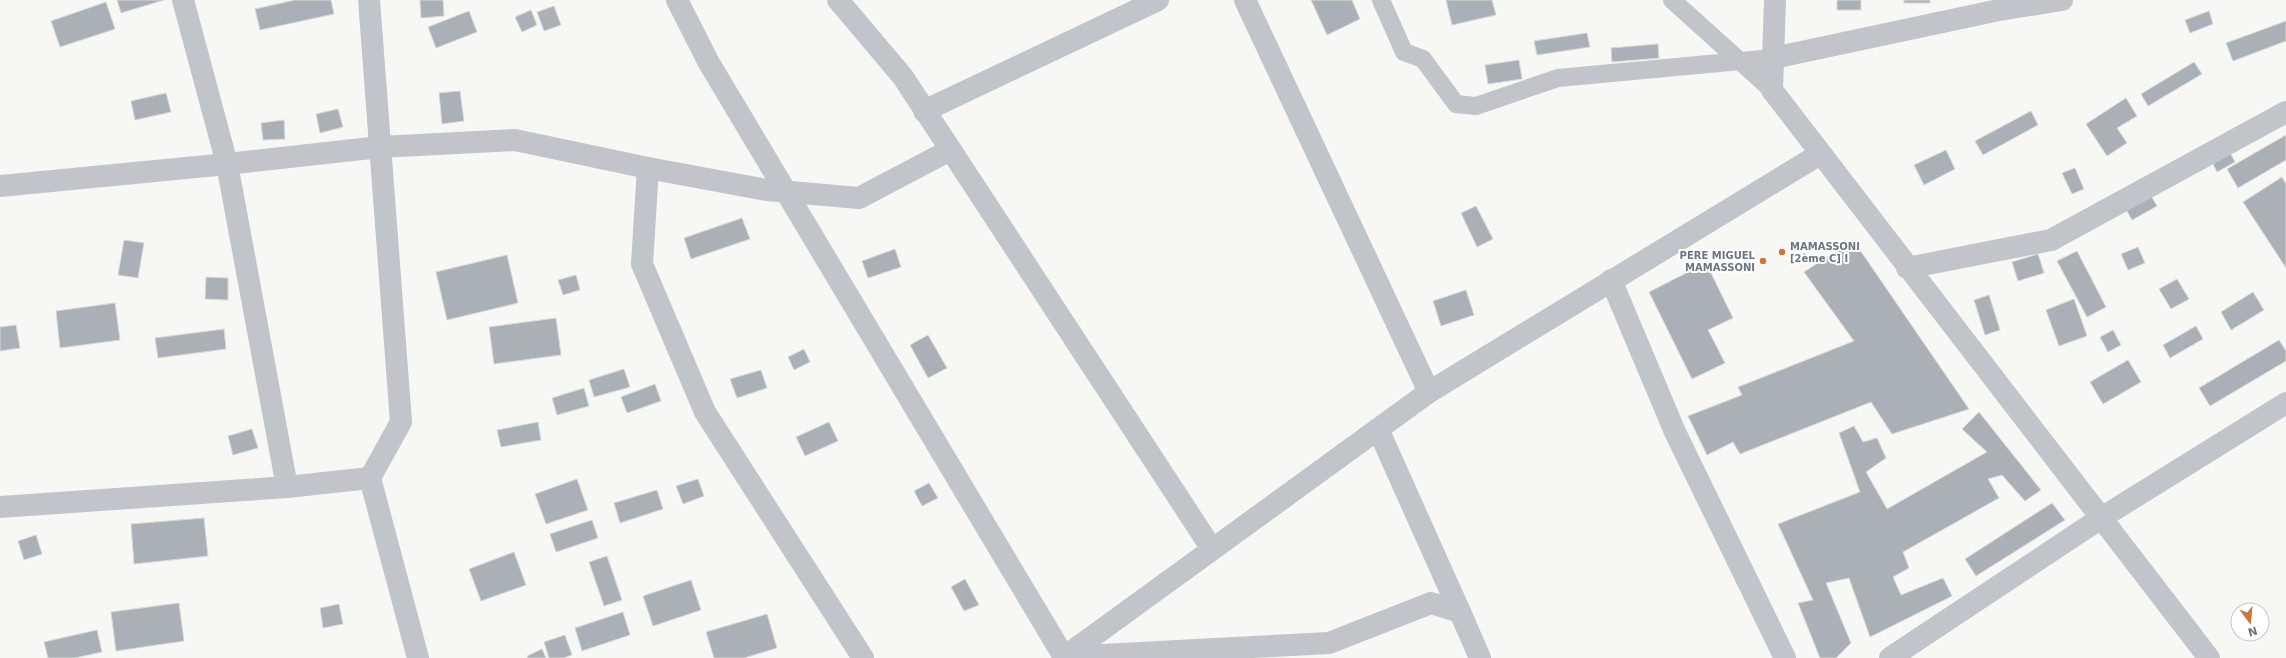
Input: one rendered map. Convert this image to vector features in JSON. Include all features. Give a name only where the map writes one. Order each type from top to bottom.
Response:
[{"type":"street","points":[[183,0],[227,164],[287,487]]},
{"type":"street","points":[[369,0],[401,422],[370,478],[418,658]]},
{"type":"street","points":[[677,0],[709,63],[1064,658]]},
{"type":"street","points":[[838,0],[903,77],[1212,549]]},
{"type":"street","points":[[924,111],[1158,0]]},
{"type":"street","points":[[1245,0],[1428,392]]},
{"type":"street","points":[[1775,0],[1772,90],[1907,268],[2209,658]]},
{"type":"street","points":[[1773,58],[1999,10],[2062,0]]},
{"type":"street","points":[[1907,268],[2052,240],[2286,112]]},
{"type":"street","points":[[0,186],[227,164],[380,147],[515,140],[648,168],[786,192],[858,198],[950,150]]},
{"type":"street","points":[[1064,658],[1428,392],[1820,154]]},
{"type":"street","points":[[648,168],[642,264],[705,412],[864,658]]},
{"type":"street","points":[[1612,280],[1675,432],[1785,658]]},
{"type":"street","points":[[1890,658],[2101,518],[2286,403]]},
{"type":"street","points":[[1378,429],[1480,658]]},
{"type":"street","points":[[0,507],[287,487],[370,478]]},
{"type":"street","points":[[1064,658],[1329,643],[1431,603],[1460,612]]},
{"type":"lane","points":[[1381,0],[1404,52],[1424,59],[1456,104],[1476,106],[1558,78],[1773,58]]},
{"type":"lane","points":[[1672,0],[1772,90]]},
{"type":"building","points":[[117,0],[164,0],[121,13]]},
{"type":"building","points":[[295,0],[331,0],[334,14],[260,30],[255,9]]},
{"type":"building","points":[[420,0],[443,0],[444,16],[421,18]]},
{"type":"building","points":[[1311,0],[1352,0],[1360,19],[1327,35]]},
{"type":"building","points":[[1446,0],[1492,0],[1496,15],[1452,25]]},
{"type":"building","points":[[1837,0],[1861,0],[1861,10],[1837,10]]},
{"type":"building","points":[[1904,0],[1930,0],[1930,3],[1904,3]]},
{"type":"building","points":[[106,2],[115,29],[60,47],[51,21]]},
{"type":"building","points":[[554,6],[561,25],[544,31],[537,12]]},
{"type":"building","points":[[531,10],[537,25],[522,32],[515,17]]},
{"type":"building","points":[[469,11],[477,32],[436,48],[428,27]]},
{"type":"building","points":[[2209,11],[2213,24],[2190,33],[2185,20]]},
{"type":"building","points":[[2286,21],[2286,41],[2233,61],[2226,43]]},
{"type":"building","points":[[1587,33],[1590,47],[1537,55],[1534,41]]},
{"type":"building","points":[[1658,44],[1659,58],[1612,62],[1611,48]]},
{"type":"building","points":[[1519,60],[1522,79],[1488,84],[1485,65]]},
{"type":"building","points":[[2194,62],[2202,74],[2148,106],[2141,94]]},
{"type":"building","points":[[460,91],[464,121],[442,124],[439,93]]},
{"type":"building","points":[[166,93],[171,112],[135,120],[131,101]]},
{"type":"building","points":[[2126,98],[2137,116],[2117,128],[2127,143],[2107,156],[2086,124]]},
{"type":"building","points":[[338,109],[343,127],[320,133],[316,114]]},
{"type":"building","points":[[2031,111],[2038,125],[1983,155],[1975,141]]},
{"type":"building","points":[[284,120],[285,139],[263,140],[261,123]]},
{"type":"building","points":[[2286,135],[2286,160],[2238,188],[2227,169]]},
{"type":"building","points":[[2228,149],[2235,162],[2217,172],[2210,158]]},
{"type":"building","points":[[1946,150],[1955,169],[1924,185],[1914,165]]},
{"type":"building","points":[[2075,168],[2084,189],[2072,194],[2062,173]]},
{"type":"building","points":[[2282,177],[2286,184],[2286,268],[2243,202]]},
{"type":"building","points":[[2148,191],[2157,206],[2132,220],[2123,204]]},
{"type":"building","points":[[1476,206],[1493,239],[1477,247],[1461,213]]},
{"type":"building","points":[[742,218],[750,239],[691,259],[684,238]]},
{"type":"building","points":[[124,240],[144,243],[138,278],[118,275]]},
{"type":"building","points":[[1853,240],[1969,409],[1892,434],[1871,402],[1740,454],[1733,442],[1707,455],[1688,416],[1742,395],[1738,387],[1854,341],[1804,272]]},
{"type":"building","points":[[2138,247],[2145,263],[2128,270],[2121,254]]},
{"type":"building","points":[[895,249],[901,267],[868,278],[862,261]]},
{"type":"building","points":[[2077,251],[2106,307],[2087,317],[2057,261]]},
{"type":"building","points":[[2038,254],[2044,273],[2018,281],[2012,262]]},
{"type":"building","points":[[507,255],[518,303],[447,320],[436,272]]},
{"type":"building","points":[[1706,263],[1733,318],[1708,330],[1725,363],[1692,379],[1649,292]]},
{"type":"building","points":[[576,275],[580,290],[563,295],[558,280]]},
{"type":"building","points":[[206,277],[228,278],[228,300],[205,299]]},
{"type":"building","points":[[2177,279],[2189,299],[2171,309],[2159,289]]},
{"type":"building","points":[[1466,290],[1474,315],[1441,326],[1433,301]]},
{"type":"building","points":[[2253,292],[2264,310],[2231,330],[2221,312]]},
{"type":"building","points":[[1989,295],[2000,330],[1985,335],[1974,300]]},
{"type":"building","points":[[2074,299],[2087,336],[2059,346],[2046,310]]},
{"type":"building","points":[[115,303],[120,340],[60,348],[56,311]]},
{"type":"building","points":[[556,318],[561,355],[494,364],[489,327]]},
{"type":"building","points":[[16,325],[20,348],[0,351],[0,327]]},
{"type":"building","points":[[2196,326],[2203,339],[2170,358],[2163,345]]},
{"type":"building","points":[[224,329],[226,349],[158,358],[155,338]]},
{"type":"building","points":[[2113,330],[2121,345],[2108,352],[2100,337]]},
{"type":"building","points":[[928,335],[947,368],[928,378],[910,345]]},
{"type":"building","points":[[2279,340],[2286,351],[2286,361],[2210,406],[2199,388]]},
{"type":"building","points":[[804,349],[810,362],[794,370],[788,357]]},
{"type":"building","points":[[2128,360],[2141,382],[2103,404],[2090,382]]},
{"type":"building","points":[[624,369],[630,387],[594,397],[589,380]]},
{"type":"building","points":[[761,370],[767,388],[737,398],[730,379]]},
{"type":"building","points":[[655,384],[661,401],[627,413],[621,397]]},
{"type":"building","points":[[584,388],[589,406],[557,415],[552,398]]},
{"type":"building","points":[[1979,412],[2041,490],[2025,501],[2002,475],[1988,479],[1999,498],[1903,552],[1909,568],[1893,577],[1901,595],[1943,578],[1952,596],[1870,637],[1849,578],[1826,583],[1851,643],[1836,658],[1820,658],[1798,603],[1813,600],[1778,524],[1860,492],[1839,433],[1854,426],[1863,442],[1877,438],[1886,458],[1866,472],[1887,509],[1987,452],[1962,429]]},
{"type":"building","points":[[538,422],[541,440],[501,447],[497,430]]},
{"type":"building","points":[[829,422],[838,441],[805,456],[796,437]]},
{"type":"building","points":[[252,429],[258,448],[233,455],[228,436]]},
{"type":"building","points":[[577,479],[588,510],[546,524],[535,494]]},
{"type":"building","points":[[698,479],[704,496],[683,504],[676,486]]},
{"type":"building","points":[[929,483],[938,498],[922,506],[914,491]]},
{"type":"building","points":[[657,490],[663,509],[620,523],[614,503]]},
{"type":"building","points":[[2052,503],[2065,520],[1976,576],[1965,559]]},
{"type":"building","points":[[204,518],[208,556],[134,564],[131,524]]},
{"type":"building","points":[[592,520],[598,538],[556,552],[550,534]]},
{"type":"building","points":[[36,535],[42,554],[24,560],[18,541]]},
{"type":"building","points":[[514,552],[526,585],[481,601],[469,569]]},
{"type":"building","points":[[607,556],[622,600],[604,606],[589,562]]},
{"type":"building","points":[[965,579],[979,605],[964,611],[951,587]]},
{"type":"building","points":[[691,580],[701,610],[653,626],[643,596]]},
{"type":"building","points":[[179,603],[184,641],[116,651],[111,612]]},
{"type":"building","points":[[339,604],[343,624],[323,628],[320,608]]},
{"type":"building","points":[[623,612],[630,635],[582,651],[575,628]]},
{"type":"building","points":[[767,614],[777,648],[744,658],[714,658],[706,632]]},
{"type":"building","points":[[97,630],[102,652],[75,658],[48,658],[44,642]]},
{"type":"building","points":[[565,635],[572,655],[564,658],[549,658],[544,642]]},
{"type":"building","points":[[542,649],[546,658],[528,658],[527,656]]},
{"type":"place","name":"MAMASSONI [2ème C] I","points":[[1782,252]]},
{"type":"place","name":"PERE MIGUEL MAMASSONI","points":[[1763,261]]}]
